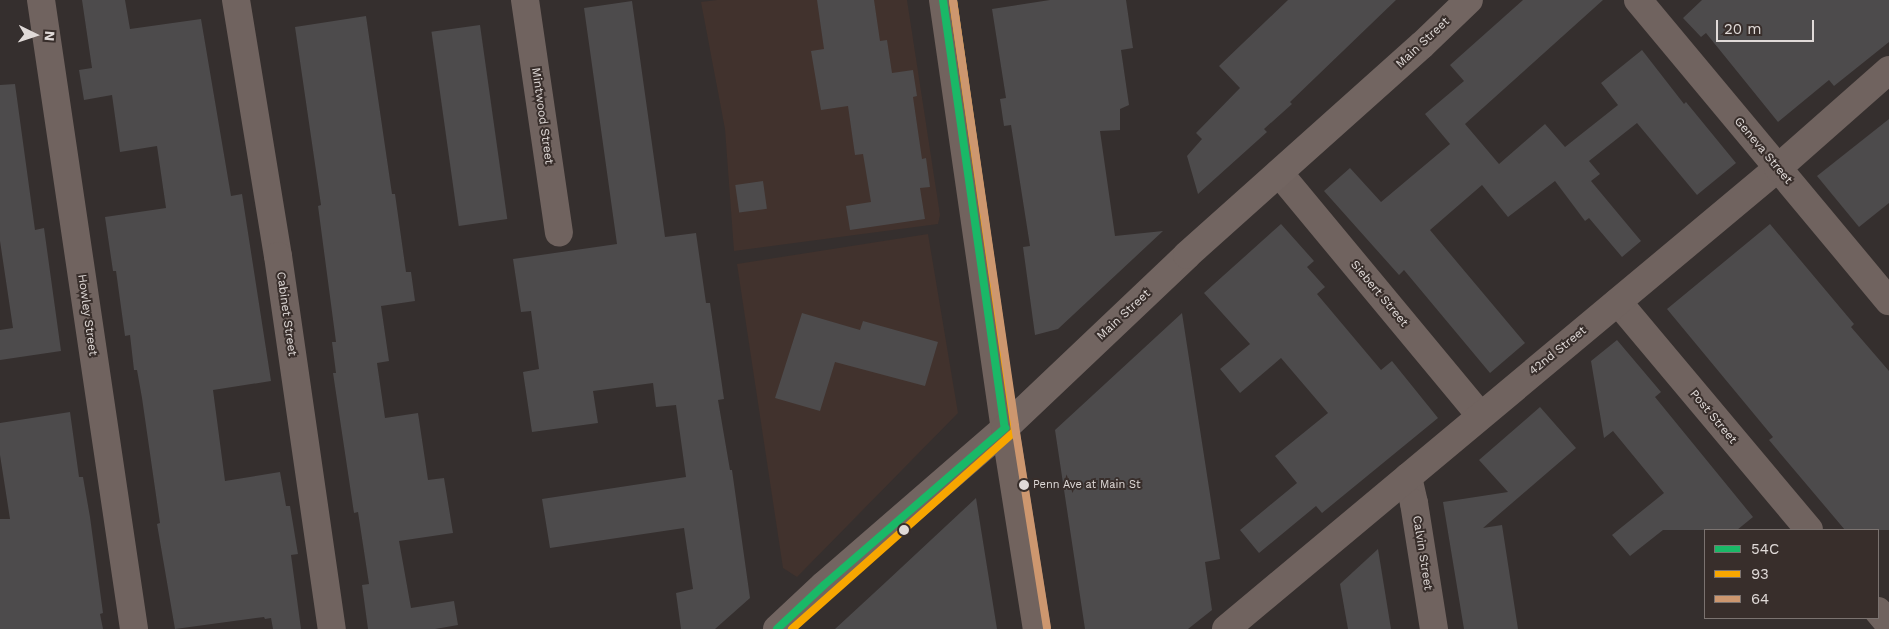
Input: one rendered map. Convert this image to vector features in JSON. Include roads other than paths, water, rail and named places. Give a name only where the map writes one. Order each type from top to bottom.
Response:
[{"type":"main road","points":[[943,0],[1005,428],[1037,629]]},
{"type":"street","name":"Howley Street","points":[[41,0],[134,629]]},
{"type":"street","name":"Cabinet Street","points":[[236,0],[278,256],[332,629]]},
{"type":"street","name":"Mintwood Street","points":[[525,0],[559,233]]},
{"type":"street","name":"Main Street","points":[[777,629],[838,573],[1005,428],[1187,255],[1470,0]]},
{"type":"street","name":"Geneva Street","points":[[1638,0],[1889,301]]},
{"type":"street","name":"42nd Street","points":[[1226,629],[1778,168],[1889,70]]},
{"type":"street","name":"Siebert Street","points":[[1279,173],[1480,415]]},
{"type":"street","name":"Post Street","points":[[1618,302],[1808,529]]},
{"type":"street","name":"Calvin Street","points":[[1408,477],[1414,503],[1434,629]]},
{"type":"street","points":[[1879,612],[1889,624]]},
{"type":"place","name":"Penn Ave at Main St","points":[[1024,485]]}]
